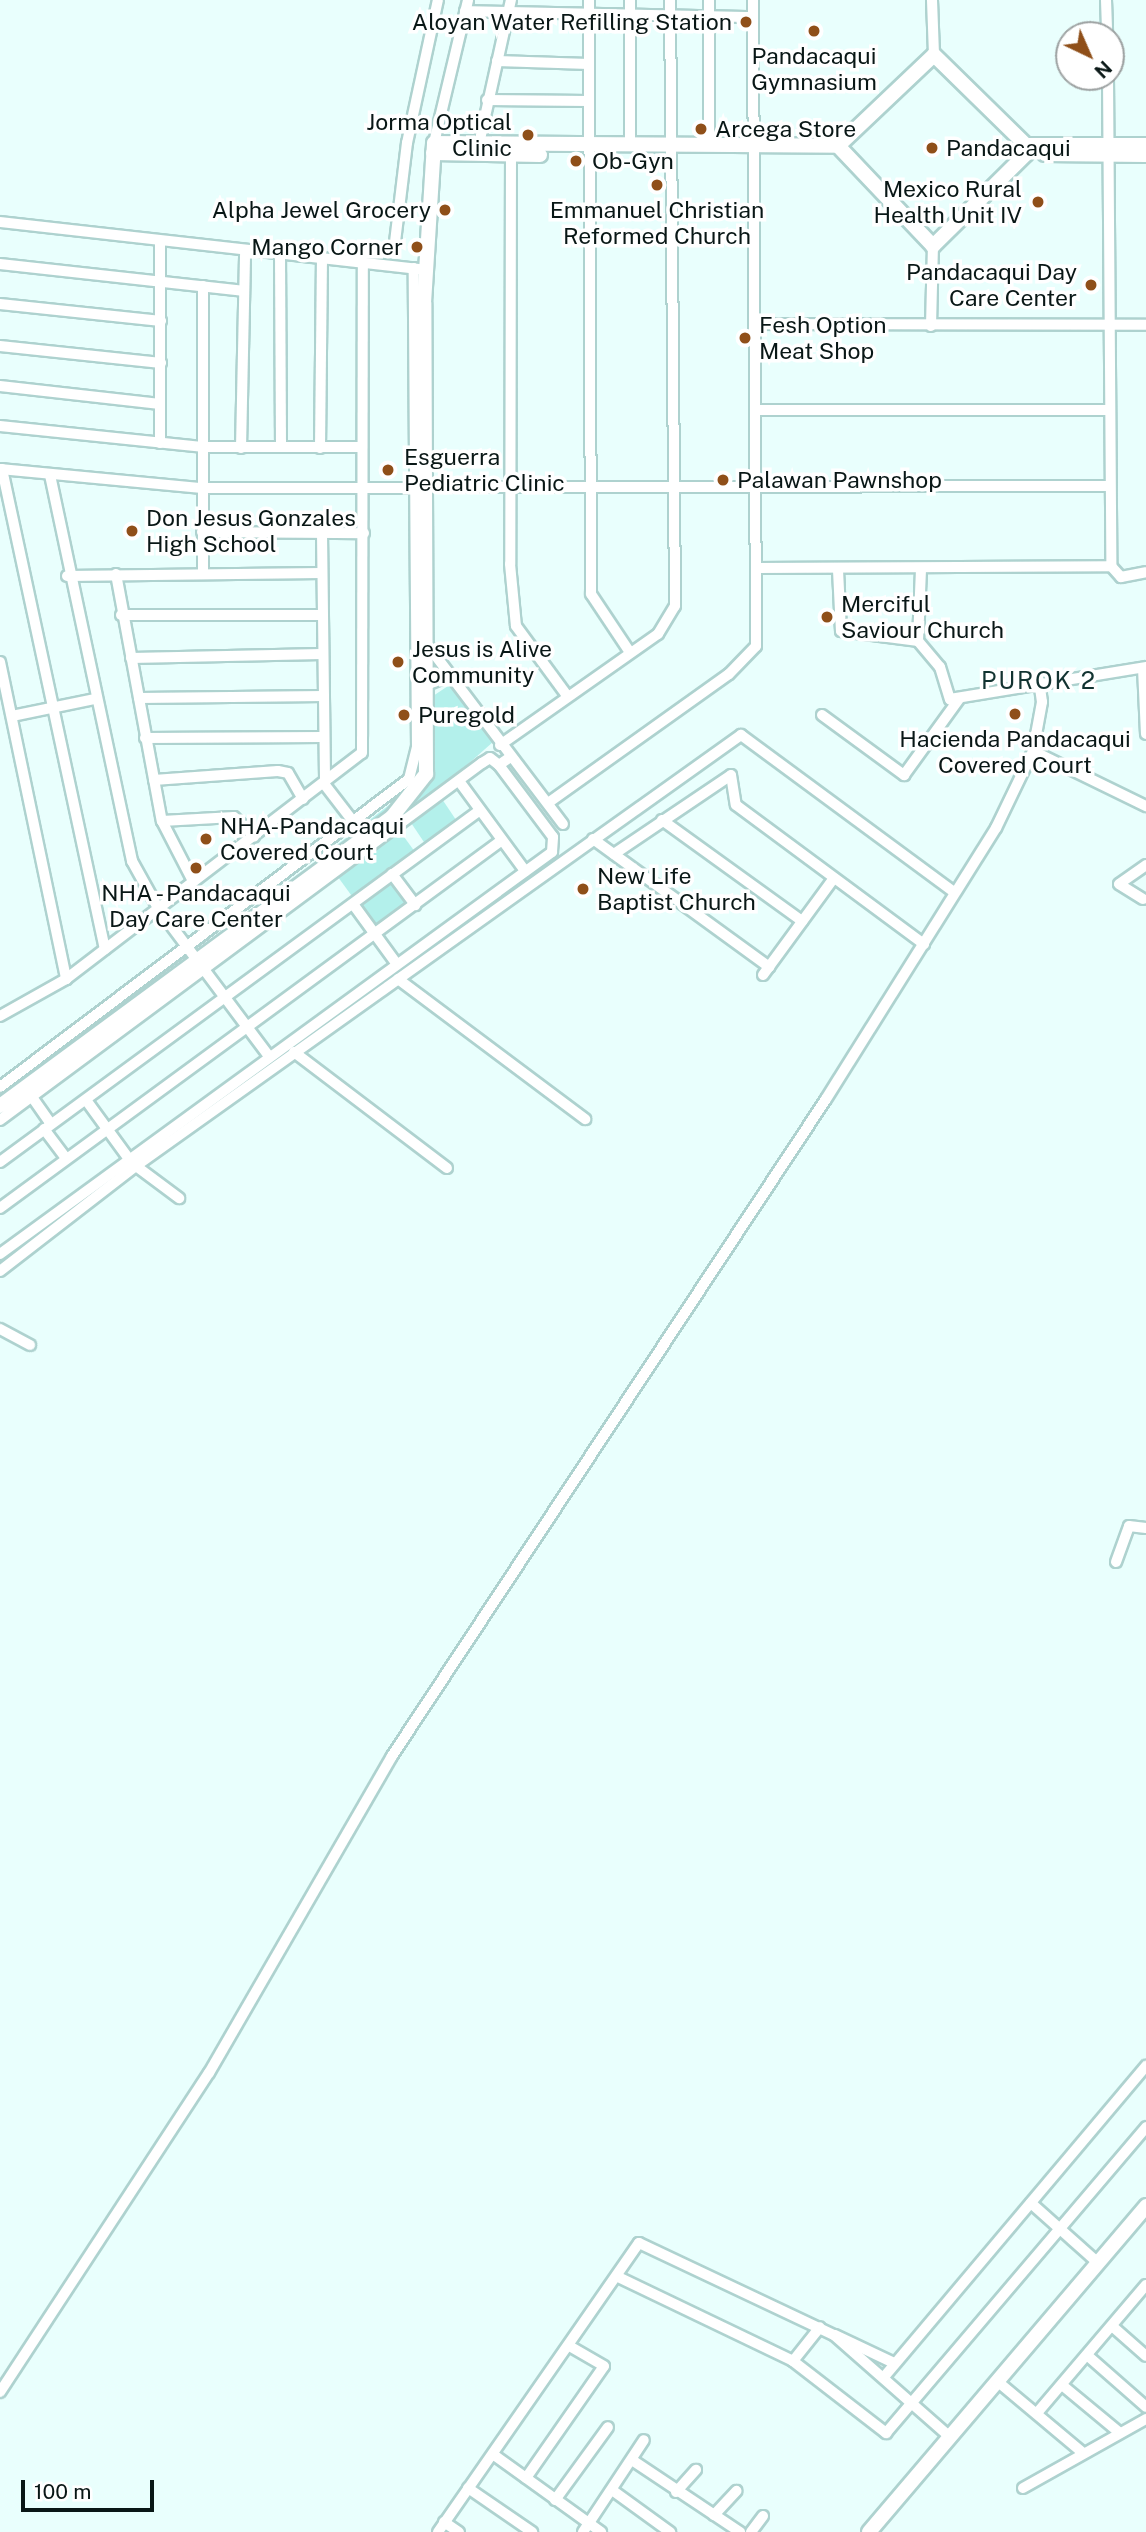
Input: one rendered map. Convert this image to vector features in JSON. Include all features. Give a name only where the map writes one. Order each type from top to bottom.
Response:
[{"type":"street","points":[[395,242],[407,144],[438,0]]},
{"type":"street","points":[[0,1106],[407,803],[426,774],[422,687],[420,269],[434,148],[468,0]]},
{"type":"street","points":[[479,144],[504,16],[511,0]]},
{"type":"street","points":[[589,0],[591,594],[629,650]]},
{"type":"street","points":[[630,0],[630,145]]},
{"type":"street","points":[[499,745],[629,650],[658,634],[675,606],[671,486],[670,0]]},
{"type":"street","points":[[709,0],[709,144]]},
{"type":"street","points":[[548,803],[750,657],[756,646],[757,324],[753,0]]},
{"type":"street","points":[[932,0],[934,55],[1026,150]]},
{"type":"street","points":[[1106,0],[1107,21]]},
{"type":"street","points":[[465,11],[504,16],[754,17]]},
{"type":"street","points":[[434,148],[839,149],[934,55]]},
{"type":"street","points":[[497,61],[589,64]]},
{"type":"street","points":[[1108,91],[1107,325],[1111,566],[1121,577],[1146,572]]},
{"type":"street","points":[[487,100],[588,101]]},
{"type":"street","points":[[434,148],[479,144],[511,149]]},
{"type":"street","points":[[588,149],[630,145],[669,149],[709,144],[753,148]]},
{"type":"street","points":[[931,326],[933,247],[1026,150],[1108,149],[1146,145]]},
{"type":"street","points":[[511,149],[510,486],[516,626],[566,694]]},
{"type":"street","points":[[839,149],[933,247]]},
{"type":"street","points":[[1108,149],[1146,155]]},
{"type":"street","points":[[0,222],[420,269]]},
{"type":"street","points":[[160,241],[160,443]]},
{"type":"street","points":[[241,448],[245,251]]},
{"type":"street","points":[[281,254],[281,447]]},
{"type":"street","points":[[320,448],[322,257]]},
{"type":"street","points":[[0,1016],[66,979],[325,785],[362,753],[363,263]]},
{"type":"street","points":[[0,264],[243,291]]},
{"type":"street","points":[[203,286],[203,572]]},
{"type":"street","points":[[0,304],[161,321]]},
{"type":"street","points":[[757,324],[1146,325]]},
{"type":"street","points":[[0,346],[161,363]]},
{"type":"street","points":[[0,386],[160,404]]},
{"type":"street","points":[[755,410],[1108,410]]},
{"type":"street","points":[[0,426],[202,447],[362,447]]},
{"type":"street","points":[[104,949],[1,469],[202,488],[363,489],[421,485],[592,484],[755,488],[1110,485]]},
{"type":"street","points":[[50,475],[66,576],[132,861],[158,908],[224,995],[249,1023],[268,1055]]},
{"type":"street","points":[[202,532],[364,533]]},
{"type":"street","points":[[322,533],[325,785],[355,824]]},
{"type":"street","points":[[757,568],[921,570],[1111,566]]},
{"type":"street","points":[[838,570],[841,631],[918,641],[940,667],[945,696],[959,699],[1039,680],[1144,667],[1146,734]]},
{"type":"street","points":[[918,641],[921,570]]},
{"type":"street","points":[[66,576],[203,572],[322,573]]},
{"type":"street","points":[[116,574],[121,615],[162,821],[194,881]]},
{"type":"street","points":[[121,615],[321,615]]},
{"type":"street","points":[[0,1120],[32,1097],[409,779],[417,748],[422,687],[429,647],[422,615]]},
{"type":"street","points":[[429,647],[499,745],[563,824]]},
{"type":"street","points":[[131,658],[322,654]]},
{"type":"street","points":[[0,662],[66,979]]},
{"type":"street","points":[[422,687],[450,675]]},
{"type":"street","points":[[0,2392],[209,2073],[392,1756],[924,944],[996,828],[1033,751],[1042,702],[1039,680]]},
{"type":"street","points":[[139,698],[324,696]]},
{"type":"street","points":[[12,716],[95,699]]},
{"type":"street","points":[[822,715],[904,775],[959,699]]},
{"type":"street","points":[[0,1254],[295,1052],[741,735],[954,892]]},
{"type":"street","points":[[145,738],[323,737]]},
{"type":"street","points":[[1033,751],[1146,806]]},
{"type":"street","points":[[499,765],[509,758]]},
{"type":"street","points":[[0,1087],[459,781],[486,759],[499,765],[556,846],[268,1055],[0,1271]]},
{"type":"street","points":[[154,780],[278,771],[288,773],[303,799]]},
{"type":"street","points":[[614,854],[732,775],[736,805],[924,944]]},
{"type":"street","points":[[459,781],[525,871]]},
{"type":"street","points":[[0,1161],[480,810]]},
{"type":"street","points":[[162,821],[234,817],[254,836]]},
{"type":"street","points":[[662,820],[802,921]]},
{"type":"street","points":[[593,839],[766,971],[834,878]]},
{"type":"street","points":[[0,1208],[502,840]]},
{"type":"street","points":[[1143,899],[1119,884],[1146,865]]},
{"type":"street","points":[[392,874],[415,905]]},
{"type":"street","points":[[353,904],[396,963]]},
{"type":"street","points":[[398,979],[585,1119]]},
{"type":"street","points":[[295,1052],[447,1168]]},
{"type":"street","points":[[32,1097],[66,1158]]},
{"type":"street","points":[[86,1100],[133,1162],[178,1198]]},
{"type":"street","points":[[0,1329],[30,1345]]},
{"type":"street","points":[[1116,1562],[1129,1526],[1146,1528]]},
{"type":"street","points":[[884,2377],[1146,2066]]},
{"type":"street","points":[[618,2277],[793,2361],[886,2432],[913,2404],[1146,2127]]},
{"type":"street","points":[[1031,2203],[1098,2263]]},
{"type":"street","points":[[869,2532],[1146,2206]]},
{"type":"street","points":[[438,2532],[618,2277],[639,2243],[894,2363]]},
{"type":"street","points":[[1037,2413],[1146,2286]]},
{"type":"street","points":[[1137,2296],[1146,2304]]},
{"type":"street","points":[[1112,2326],[1146,2356]]},
{"type":"street","points":[[793,2361],[820,2327]]},
{"type":"street","points":[[834,2335],[950,2437]]},
{"type":"street","points":[[526,2478],[604,2367],[570,2346]]},
{"type":"street","points":[[1088,2356],[1146,2407]]},
{"type":"street","points":[[997,2381],[1083,2454]]},
{"type":"street","points":[[1062,2385],[1120,2433]]},
{"type":"street","points":[[1023,2488],[1146,2419]]},
{"type":"street","points":[[555,2500],[607,2427]]},
{"type":"street","points":[[587,2528],[644,2440]]},
{"type":"street","points":[[494,2455],[555,2500],[587,2528],[601,2532]]},
{"type":"street","points":[[632,2460],[676,2492],[740,2532]]},
{"type":"street","points":[[676,2492],[696,2470]]},
{"type":"street","points":[[468,2488],[532,2532]]},
{"type":"street","points":[[612,2490],[670,2532]]},
{"type":"street","points":[[714,2515],[736,2491]]},
{"type":"street","points":[[751,2532],[763,2516]]},
{"type":"street","points":[[444,2522],[458,2532]]},
{"type":"shaded area","points":[[451,684],[493,742],[416,810],[387,825],[424,790],[433,696]]},
{"type":"shaded area","points":[[427,757],[408,798],[266,899],[397,799]]},
{"type":"shaded area","points":[[442,799],[457,821],[425,843],[410,821]]},
{"type":"shaded area","points":[[399,830],[415,852],[353,897],[337,875]]},
{"type":"shaded area","points":[[392,882],[408,905],[375,928],[359,905]]},
{"type":"place","name":"Aloyan Water Refilling Station","points":[[746,22]]},
{"type":"place","name":"Pandacaqui Gymnasium","points":[[814,31]]},
{"type":"place","name":"Arcega Store","points":[[701,129]]},
{"type":"place","name":"Jorma Optical Clinic","points":[[528,135]]},
{"type":"place","name":"Pandacaqui","points":[[932,148]]},
{"type":"place","name":"Ob-Gyn","points":[[576,161]]},
{"type":"place","name":"Emmanuel Christian Reformed Church","points":[[657,185]]},
{"type":"place","name":"Mexico Rural Health Unit IV","points":[[1038,202]]},
{"type":"place","name":"Alpha Jewel Grocery","points":[[445,210]]},
{"type":"place","name":"Mango Corner","points":[[417,247]]},
{"type":"place","name":"Pandacaqui Day Care Center","points":[[1091,285]]},
{"type":"place","name":"Fesh Option Meat Shop","points":[[745,338]]},
{"type":"place","name":"Esguerra Pediatric Clinic","points":[[388,470]]},
{"type":"place","name":"Palawan Pawnshop","points":[[723,480]]},
{"type":"place","name":"Don Jesus Gonzales High School","points":[[132,531]]},
{"type":"place","name":"Merciful Saviour Church","points":[[827,617]]},
{"type":"place","name":"Jesus is Alive Community","points":[[398,662]]},
{"type":"place","name":"Hacienda Pandacaqui Covered Court","points":[[1015,714]]},
{"type":"place","name":"Puregold","points":[[404,715]]},
{"type":"place","name":"NHA-Pandacaqui Covered Court","points":[[206,839]]},
{"type":"place","name":"NHA - Pandacaqui Day Care Center","points":[[196,868]]},
{"type":"place","name":"New Life Baptist Church","points":[[583,889]]},
{"type":"district","name":"PUROK 2","points":[[1039,681]]}]
